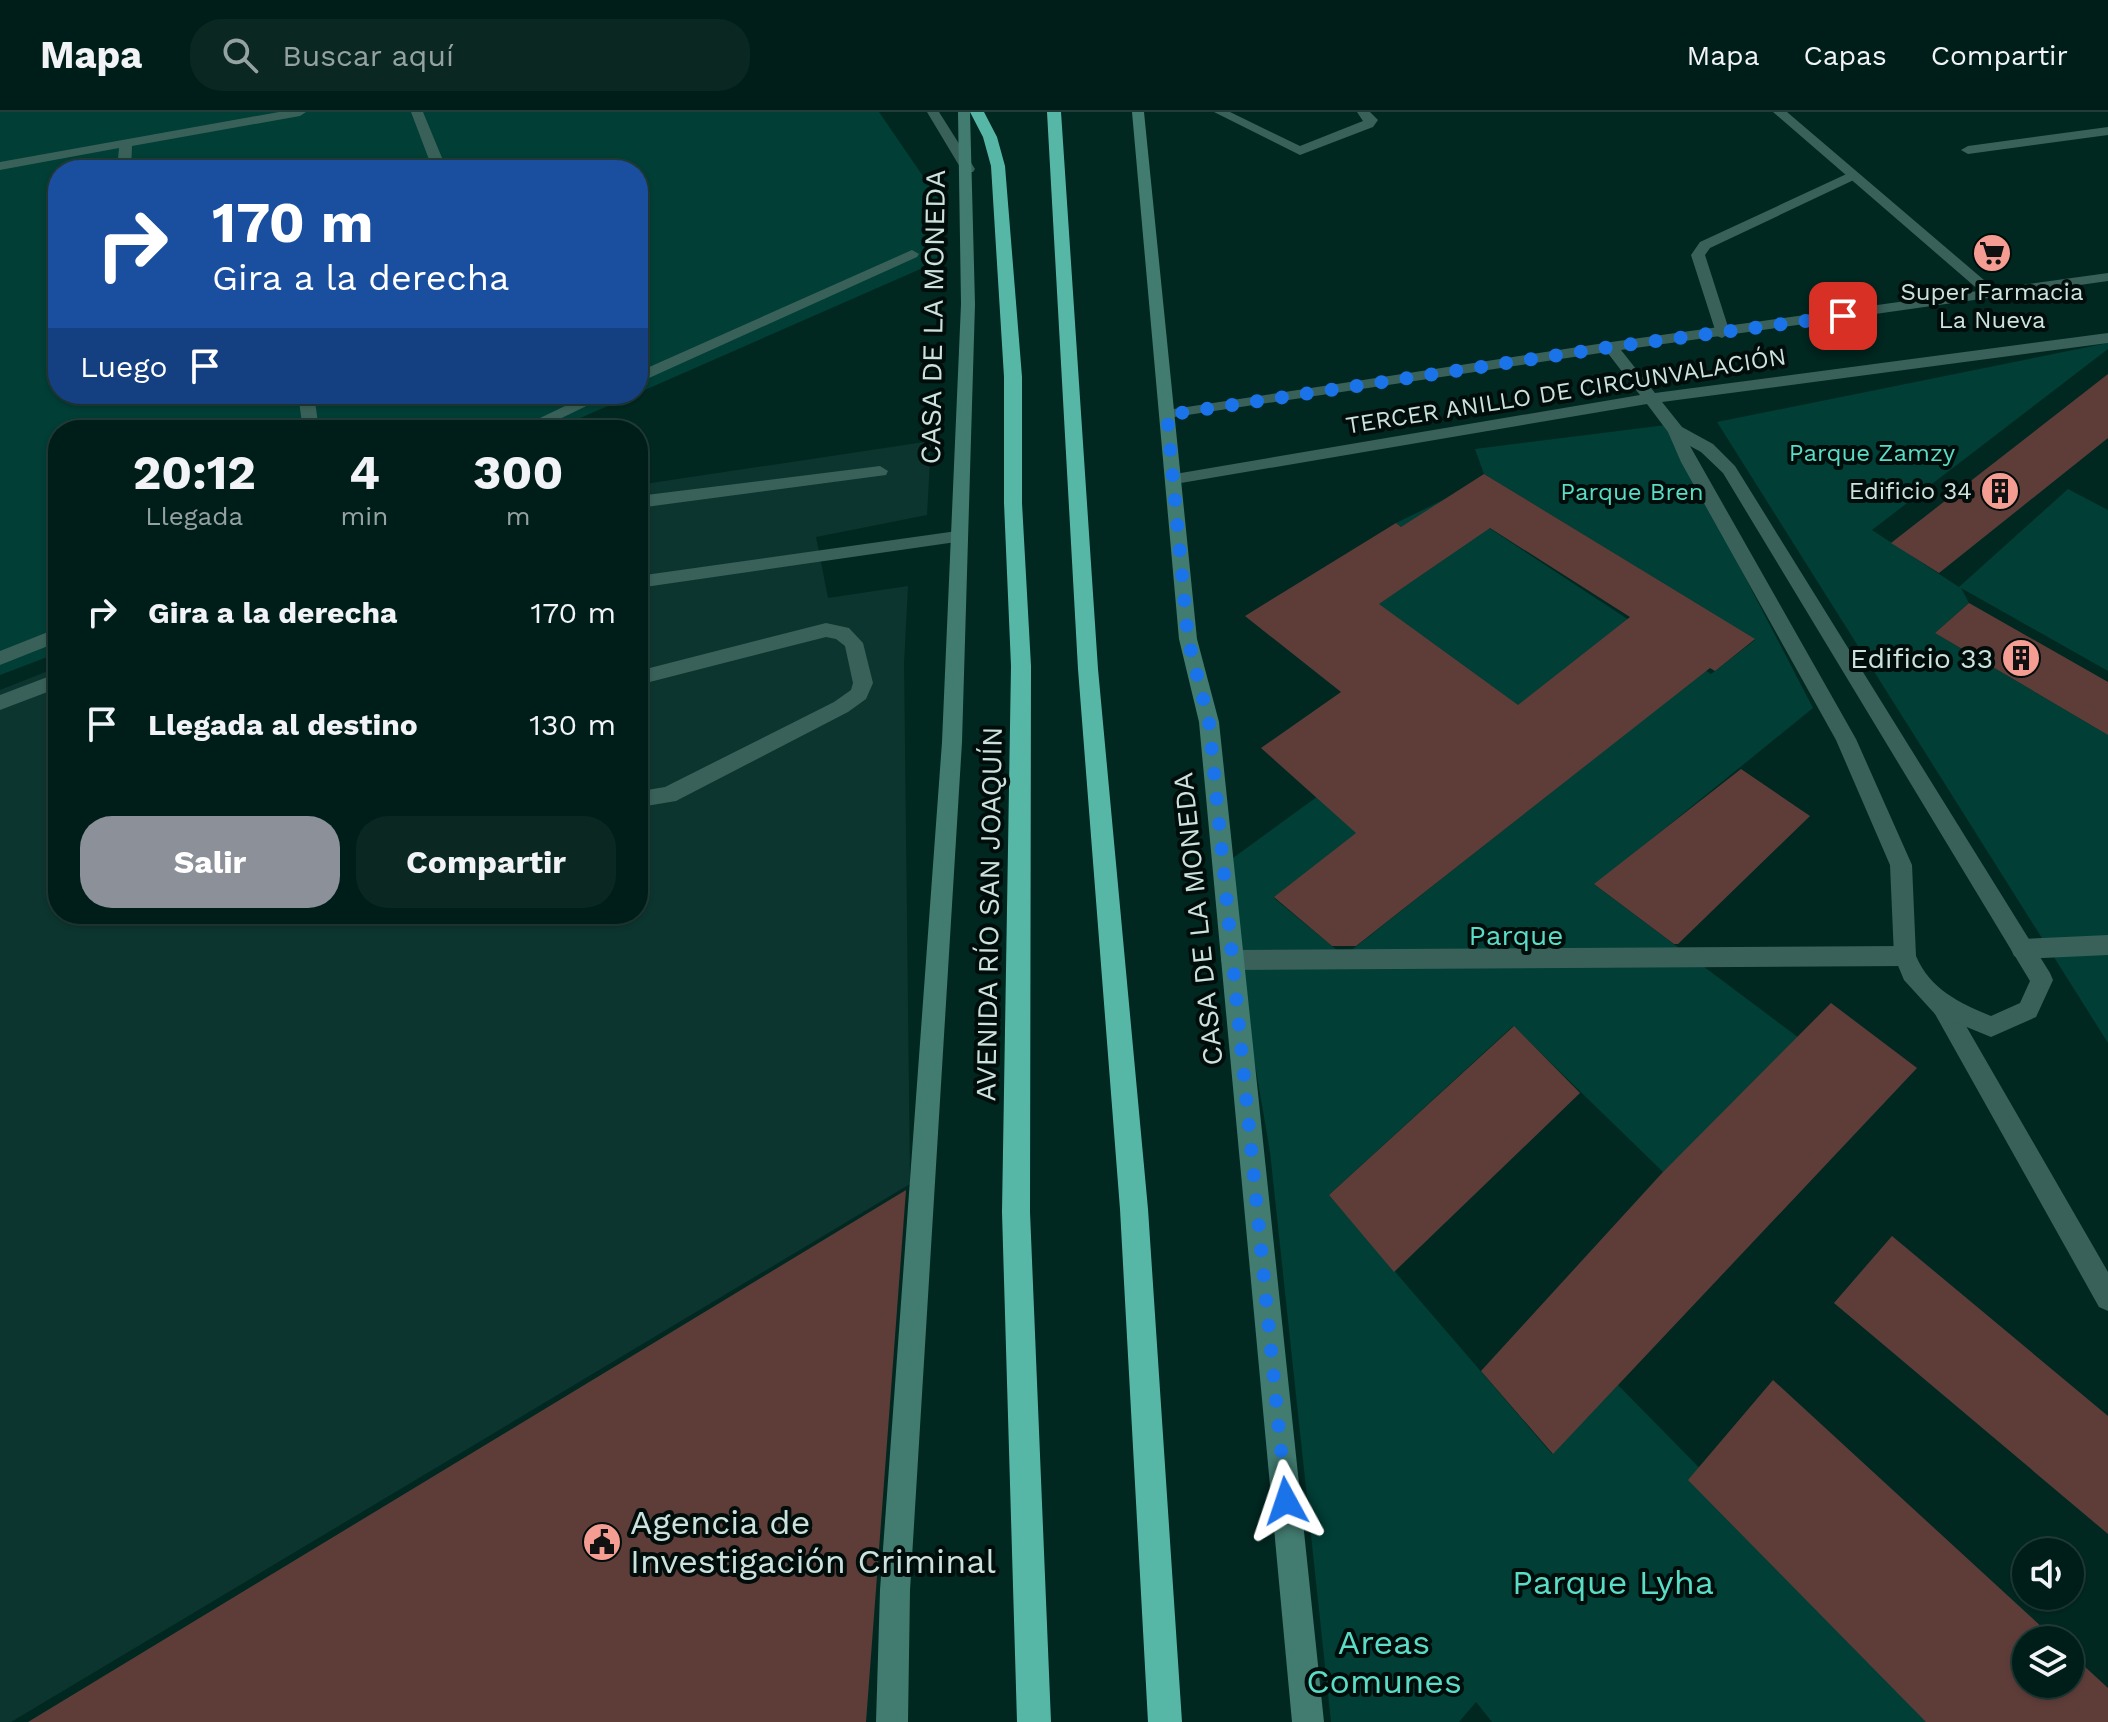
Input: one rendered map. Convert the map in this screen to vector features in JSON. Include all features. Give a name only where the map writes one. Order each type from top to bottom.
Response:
[{"type":"highway","name":"AVENIDA RÍO SAN JOAQUÍN","points":[[977,112],[990,137],[998,166],[1013,377],[1013,503],[1021,666],[1016,1212],[1034,1722]]},
{"type":"highway","points":[[1054,112],[1088,669],[1134,1209],[1165,1722]]},
{"type":"main road","name":"CASA DE LA MONEDA","points":[[892,1722],[895,1590],[952,742],[957,537],[968,304],[968,169],[964,112]]},
{"type":"main road","name":"CASA DE LA MONEDA","points":[[1138,112],[1188,639],[1209,722],[1308,1722]]},
{"type":"street","points":[[0,166],[300,112]]},
{"type":"street","points":[[417,112],[436,160]]},
{"type":"street","points":[[933,112],[968,169]]},
{"type":"street","points":[[1220,112],[1300,151],[1368,124],[1372,120],[1363,112]]},
{"type":"street","points":[[1779,112],[1993,295]]},
{"type":"street","points":[[1968,150],[2108,131]]},
{"type":"street","points":[[125,160],[126,145]]},
{"type":"street","points":[[1722,333],[1698,255],[1705,245],[1853,175]]},
{"type":"street","points":[[648,373],[912,254]]},
{"type":"street","name":"TERCER ANILLO DE CIRCUNVALACIÓN","points":[[1167,415],[1611,347],[2108,277]]},
{"type":"street","name":"TERCER ANILLO DE CIRCUNVALACIÓN","points":[[1175,479],[1653,398],[2108,338]]},
{"type":"street","points":[[1611,347],[1676,431],[1689,462],[1846,739],[1901,865],[1905,956],[1912,973],[1943,1007],[2108,1298]]},
{"type":"street","points":[[545,420],[581,404]]},
{"type":"street","points":[[1676,431],[1707,448],[1729,470],[2042,980],[2028,1010],[1991,1027],[1943,1007]]},
{"type":"street","points":[[648,501],[880,471]]},
{"type":"street","points":[[648,581],[957,537]]},
{"type":"street","points":[[648,675],[826,630],[842,633],[854,643],[863,683],[859,694],[841,707],[669,795],[648,798]]},
{"type":"street","points":[[0,658],[48,639]]},
{"type":"street","points":[[0,703],[48,684]]},
{"type":"street","points":[[2022,949],[2108,945]]},
{"type":"street","points":[[1232,960],[1905,956]]},
{"type":"shaded area","points":[[931,441],[927,515],[816,537],[828,598],[908,586],[904,663],[910,1184],[11,1722],[0,1722],[0,690],[48,671],[48,924],[648,924],[648,483]]},
{"type":"green space","points":[[0,112],[879,112],[940,201],[941,260],[648,389],[648,160],[48,160],[48,404],[612,404],[576,420],[48,420],[48,657],[0,675]]},
{"type":"green space","name":"Parque Zamzy","points":[[2108,343],[2108,349],[1872,530],[1959,587],[2068,489],[2108,510],[2108,671],[1961,588],[1969,603],[1935,633],[2108,735],[2108,1043],[1717,422]]},
{"type":"green space","points":[[1666,425],[1813,708],[1595,885],[1799,1038],[1663,1172],[1513,1026],[1329,1195],[1552,1454],[1618,1385],[1949,1722],[1492,1722],[1476,1702],[1459,1722],[1331,1722],[1270,1152],[1251,1041],[1233,858],[1480,678],[1378,604],[1443,560],[1396,523],[1445,499],[1711,674],[1755,640],[1484,474],[1475,449]],"holes":[[[1590,649],[1663,704],[1344,956],[1274,898]]]},
{"type":"building","name":"Edificio 34","points":[[2108,374],[2108,438],[1939,573],[1891,543]]},
{"type":"building","points":[[1484,474],[1755,639],[1715,671],[1710,668],[1356,946],[1332,946],[1274,897],[1356,833],[1261,748],[1341,692],[1245,616],[1396,523],[1401,527]],"holes":[[[1490,528],[1630,617],[1518,705],[1379,604]]]},
{"type":"building","name":"Edificio 33","points":[[1969,603],[2108,682],[2108,735],[1935,633]]},
{"type":"building","points":[[1741,769],[1810,816],[1678,944],[1674,944],[1594,884]]},
{"type":"building","points":[[1831,1003],[1917,1068],[1553,1454],[1481,1371],[1663,1172]]},
{"type":"building","points":[[1514,1026],[1580,1093],[1394,1272],[1329,1195]]},
{"type":"building","name":"Agencia de Investigación Criminal","points":[[906,1190],[866,1722],[28,1722]]},
{"type":"building","points":[[1892,1236],[2108,1416],[2108,1534],[1834,1303]]},
{"type":"building","points":[[1773,1380],[2012,1600],[2012,1610],[2023,1610],[2041,1626],[2012,1626],[2012,1698],[2084,1698],[2084,1666],[2108,1688],[2108,1722],[1926,1722],[1688,1480]]},
{"type":"place","name":"Super Farmacia La Nueva","points":[[1992,253]]},
{"type":"place","name":"Edificio 34","points":[[2000,491]]},
{"type":"place","name":"Edificio 33","points":[[2021,658]]},
{"type":"place","name":"Agencia de Investigación Criminal","points":[[602,1542]]},
{"type":"route","points":[[1286,1501],[1209,722],[1188,639],[1167,415],[1611,347],[1843,316]]},
{"type":"park label","name":"Parque Bren","points":[[1632,492]]},
{"type":"park label","name":"Parque","points":[[1516,935]]},
{"type":"park label","name":"Parque Lyha","points":[[1613,1582]]},
{"type":"park label","name":"Areas Comunes","points":[[1384,1662]]}]
